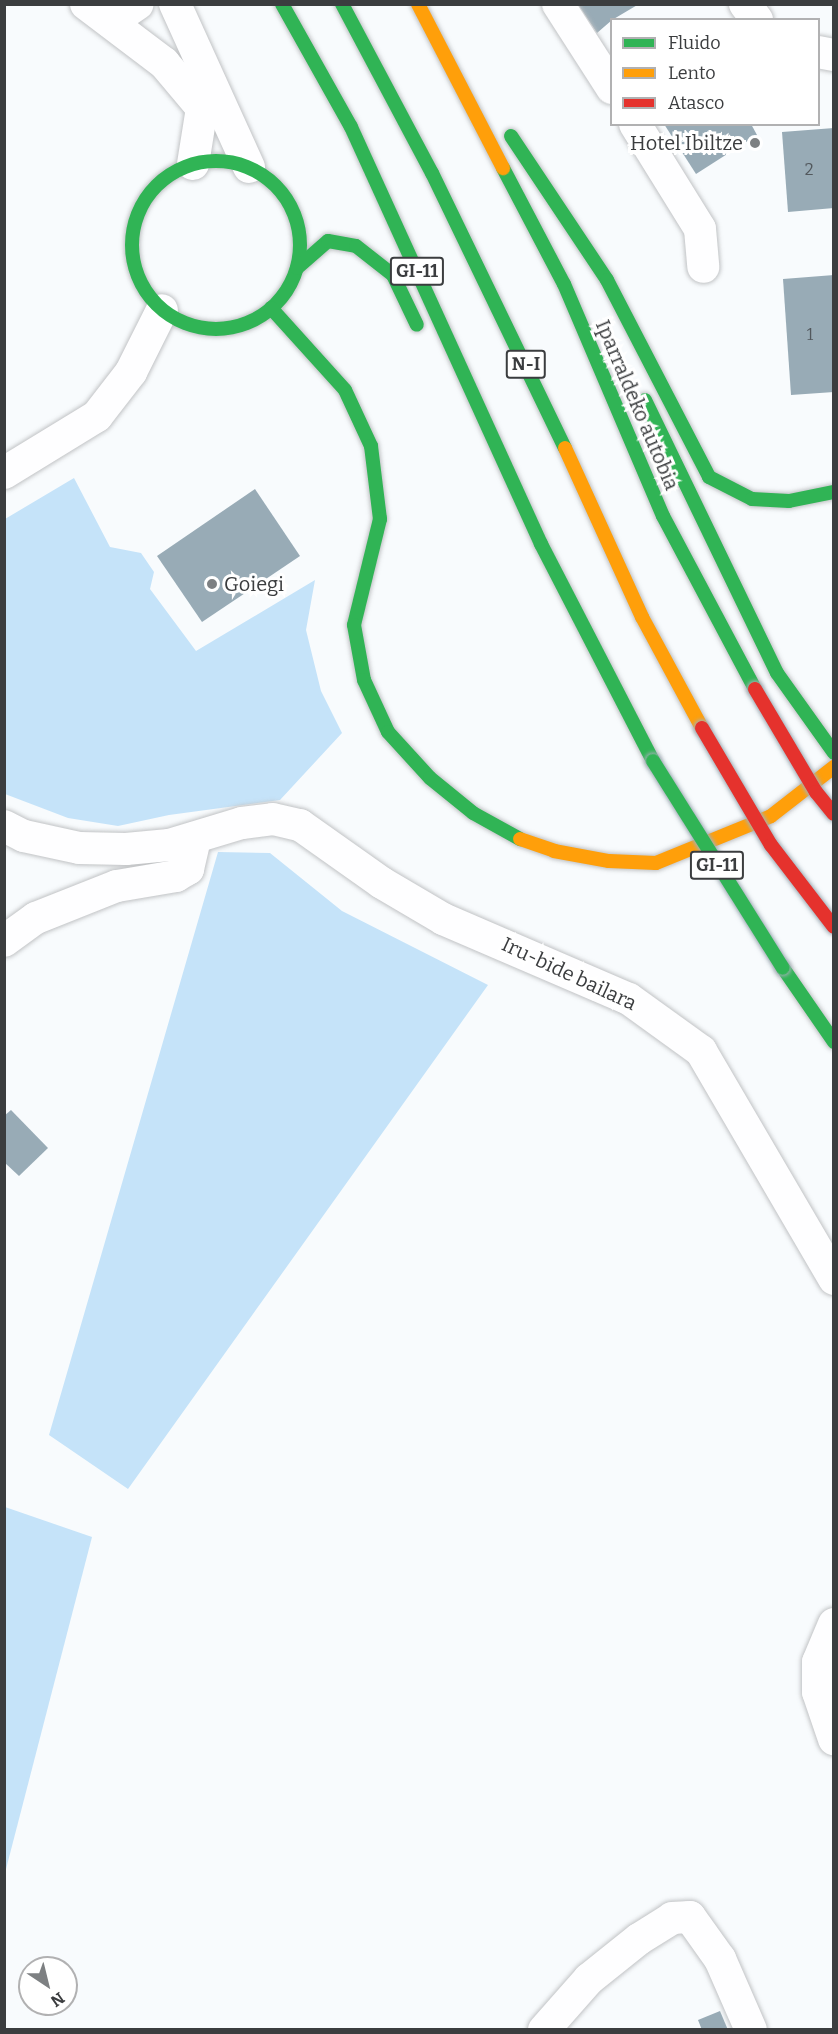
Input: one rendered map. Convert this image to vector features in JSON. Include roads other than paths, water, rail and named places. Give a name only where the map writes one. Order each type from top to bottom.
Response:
[{"type":"main road","name":"GI-11","points":[[282,4],[351,127],[541,544],[653,761],[783,968],[834,1042]]},
{"type":"main road","name":"N-I","points":[[342,4],[442,195],[550,414],[642,617],[702,728],[771,845],[834,927]]},
{"type":"main road","name":"Iparraldeko autobia","points":[[418,4],[564,284],[663,516],[755,689],[816,792],[834,814]]},
{"type":"main road","points":[[426,4],[476,82]]},
{"type":"main road","points":[[501,121],[607,280],[709,477],[752,499],[789,501],[834,492]]},
{"type":"main road","points":[[221,161],[249,167],[270,180],[286,198],[297,220],[301,244],[297,268],[287,290],[271,308],[252,321],[229,328],[205,328],[183,322],[162,309],[145,290],[135,267],[132,241],[136,224],[150,193],[169,176],[193,164],[221,161]]},
{"type":"main road","points":[[538,179],[585,276]]},
{"type":"main road","points":[[297,268],[328,241],[356,246],[393,275],[425,340]]},
{"type":"main road","points":[[271,308],[345,390],[371,446],[380,519],[354,625],[364,680],[388,732],[430,778],[456,799],[510,835],[554,851],[609,861],[656,863],[771,816],[834,767]]},
{"type":"main road","points":[[637,384],[777,673],[834,753]]},
{"type":"main road","points":[[504,500],[541,544]]},
{"type":"street","points":[[86,4],[164,63],[202,108]]},
{"type":"street","points":[[111,22],[138,4]]},
{"type":"street","points":[[173,4],[196,65],[202,108],[193,164]]},
{"type":"street","points":[[173,4],[249,167]]},
{"type":"street","points":[[558,4],[610,85]]},
{"type":"street","points":[[745,4],[756,18]]},
{"type":"street","points":[[636,126],[700,229],[703,267]]},
{"type":"street","points":[[4,473],[97,416],[131,372],[162,309]]},
{"type":"street","name":"Iru-bide bailara","points":[[4,826],[24,836],[79,848],[170,845],[273,819],[300,825],[443,919],[570,971],[629,999],[666,1022],[701,1051],[727,1090],[834,1279]]},
{"type":"street","points":[[4,941],[36,918],[117,886],[176,876],[188,869],[195,837]]},
{"type":"street","points":[[834,1624],[818,1662],[818,1692],[834,1739]]},
{"type":"street","points":[[544,2030],[588,1979],[639,1939],[672,1918],[690,1917],[720,1959],[752,2030]]},
{"type":"place","name":"Hotel Ibiltze","points":[[755,143]]},
{"type":"place","name":"Goiegi","points":[[212,584]]}]
